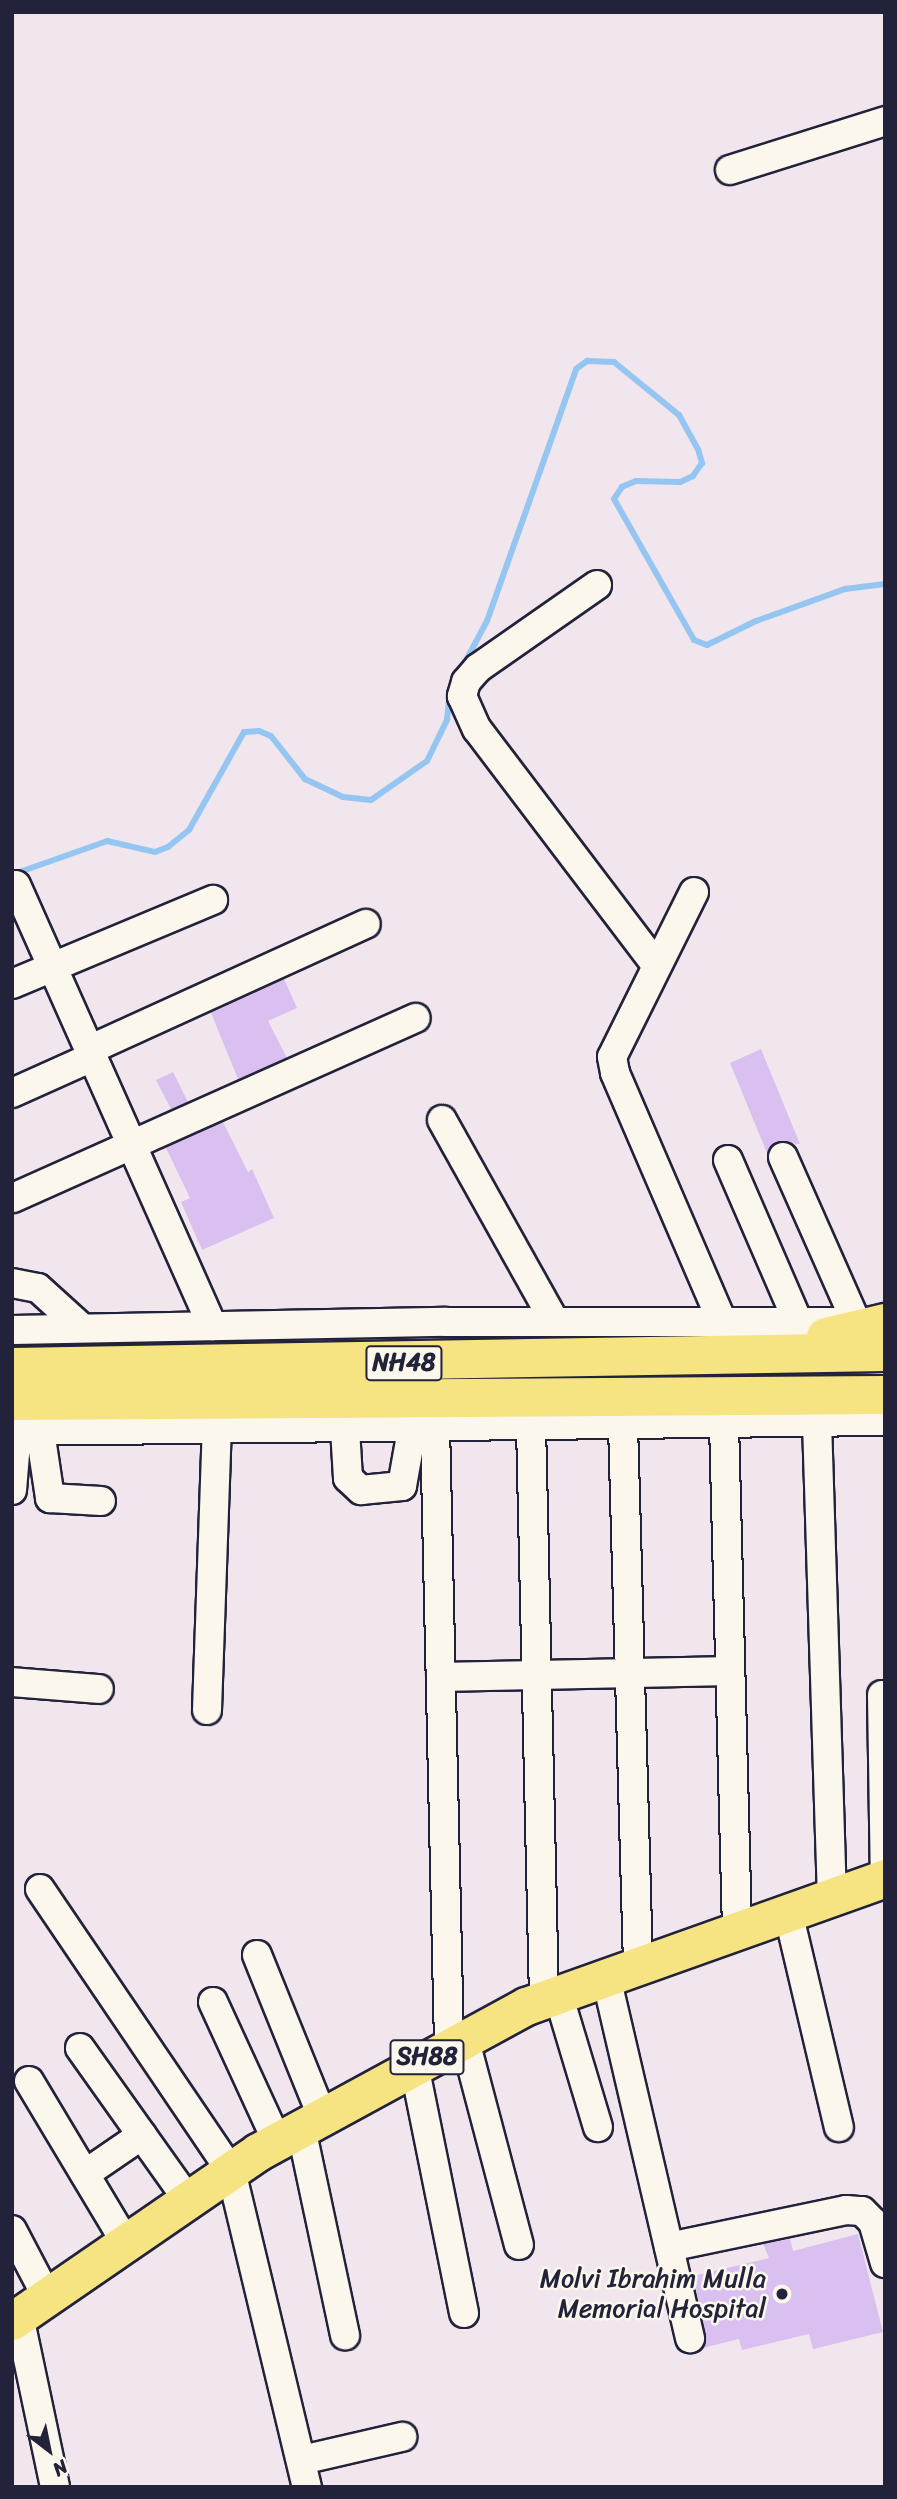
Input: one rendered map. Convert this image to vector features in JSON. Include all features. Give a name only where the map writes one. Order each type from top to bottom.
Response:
[{"type":"highway","points":[[760,1354],[875,1322]]},
{"type":"highway","name":"NH48","points":[[12,1367],[328,1365],[885,1352]]},
{"type":"highway","name":"NH48","points":[[20,1424],[752,1397],[885,1395]]},
{"type":"highway","points":[[752,1397],[823,1422]]},
{"type":"main road","name":"SH88","points":[[26,2312],[231,2171],[456,2041],[551,1997],[885,1879]]},
{"type":"street","points":[[730,170],[885,121]]},
{"type":"street","points":[[597,585],[478,668],[466,682],[462,696],[477,729],[656,965]]},
{"type":"street","points":[[16,885],[212,1326]]},
{"type":"street","points":[[694,892],[616,1042],[612,1057],[615,1073],[722,1322]]},
{"type":"street","points":[[12,984],[52,965],[213,900]]},
{"type":"street","points":[[12,1093],[366,924]]},
{"type":"street","points":[[13,1198],[416,1018]]},
{"type":"street","points":[[442,1120],[555,1322]]},
{"type":"street","points":[[12,1330],[555,1322],[875,1322],[783,1157]]},
{"type":"street","points":[[728,1160],[798,1322]]},
{"type":"street","points":[[12,1283],[38,1288],[82,1328]]},
{"type":"street","points":[[20,1424],[345,1429],[885,1421]]},
{"type":"street","points":[[823,1422],[832,1897]]},
{"type":"street","points":[[724,1423],[737,1931]]},
{"type":"street","points":[[12,1490],[20,1424]]},
{"type":"street","points":[[20,1424],[50,1498],[101,1501]]},
{"type":"street","points":[[623,1424],[629,1673],[622,1972],[669,2247],[690,2338]]},
{"type":"street","points":[[531,1425],[537,1675],[551,1997],[598,2127]]},
{"type":"street","points":[[345,1429],[348,1478],[360,1490],[402,1486],[424,1428]]},
{"type":"street","points":[[424,1428],[441,1676],[456,2041],[519,2245]]},
{"type":"street","points":[[207,1710],[217,1429]]},
{"type":"street","points":[[441,1676],[730,1671]]},
{"type":"street","points":[[12,1682],[99,1689]]},
{"type":"street","points":[[882,1695],[885,1879]]},
{"type":"street","points":[[40,1889],[231,2171],[305,2473],[402,2437]]},
{"type":"street","points":[[788,1913],[839,2126]]},
{"type":"street","points":[[257,1955],[300,2129],[345,2335]]},
{"type":"street","points":[[213,2002],[300,2129]]},
{"type":"street","points":[[80,2048],[188,2200]]},
{"type":"street","points":[[414,2065],[464,2313]]},
{"type":"street","points":[[29,2081],[126,2243]]},
{"type":"street","points":[[85,2174],[142,2135]]},
{"type":"street","points":[[669,2247],[846,2210],[862,2211],[873,2222],[885,2263]]},
{"type":"street","points":[[12,2230],[55,2487]]},
{"type":"building","points":[[284,979],[297,1008],[268,1021],[287,1058],[238,1079],[211,1013]]},
{"type":"building","points":[[761,1049],[800,1144],[777,1142],[767,1153],[730,1063]]},
{"type":"building","points":[[173,1072],[188,1102],[171,1109],[156,1080]]},
{"type":"building","points":[[223,1122],[248,1172],[252,1169],[274,1218],[202,1250],[181,1202],[190,1198],[166,1148]]},
{"type":"building","points":[[858,2234],[883,2332],[813,2349],[809,2334],[742,2350],[739,2339],[703,2348],[706,2334],[693,2276],[769,2258],[763,2244],[790,2239],[793,2251]]},
{"type":"waterway","points":[[462,668],[487,621],[576,369],[587,361],[614,362],[679,415],[698,449],[702,463],[693,476],[680,482],[636,481],[622,487],[614,499],[694,640],[707,645],[756,621],[845,589],[885,584]]},
{"type":"waterway","points":[[14,874],[107,841],[155,852],[168,847],[189,830],[244,732],[259,731],[271,736],[305,779],[343,797],[371,800],[427,761],[447,720],[450,690]]},
{"type":"place","name":"Molvi Ibrahim Mulla Memorial Hospital","points":[[782,2294]]}]
